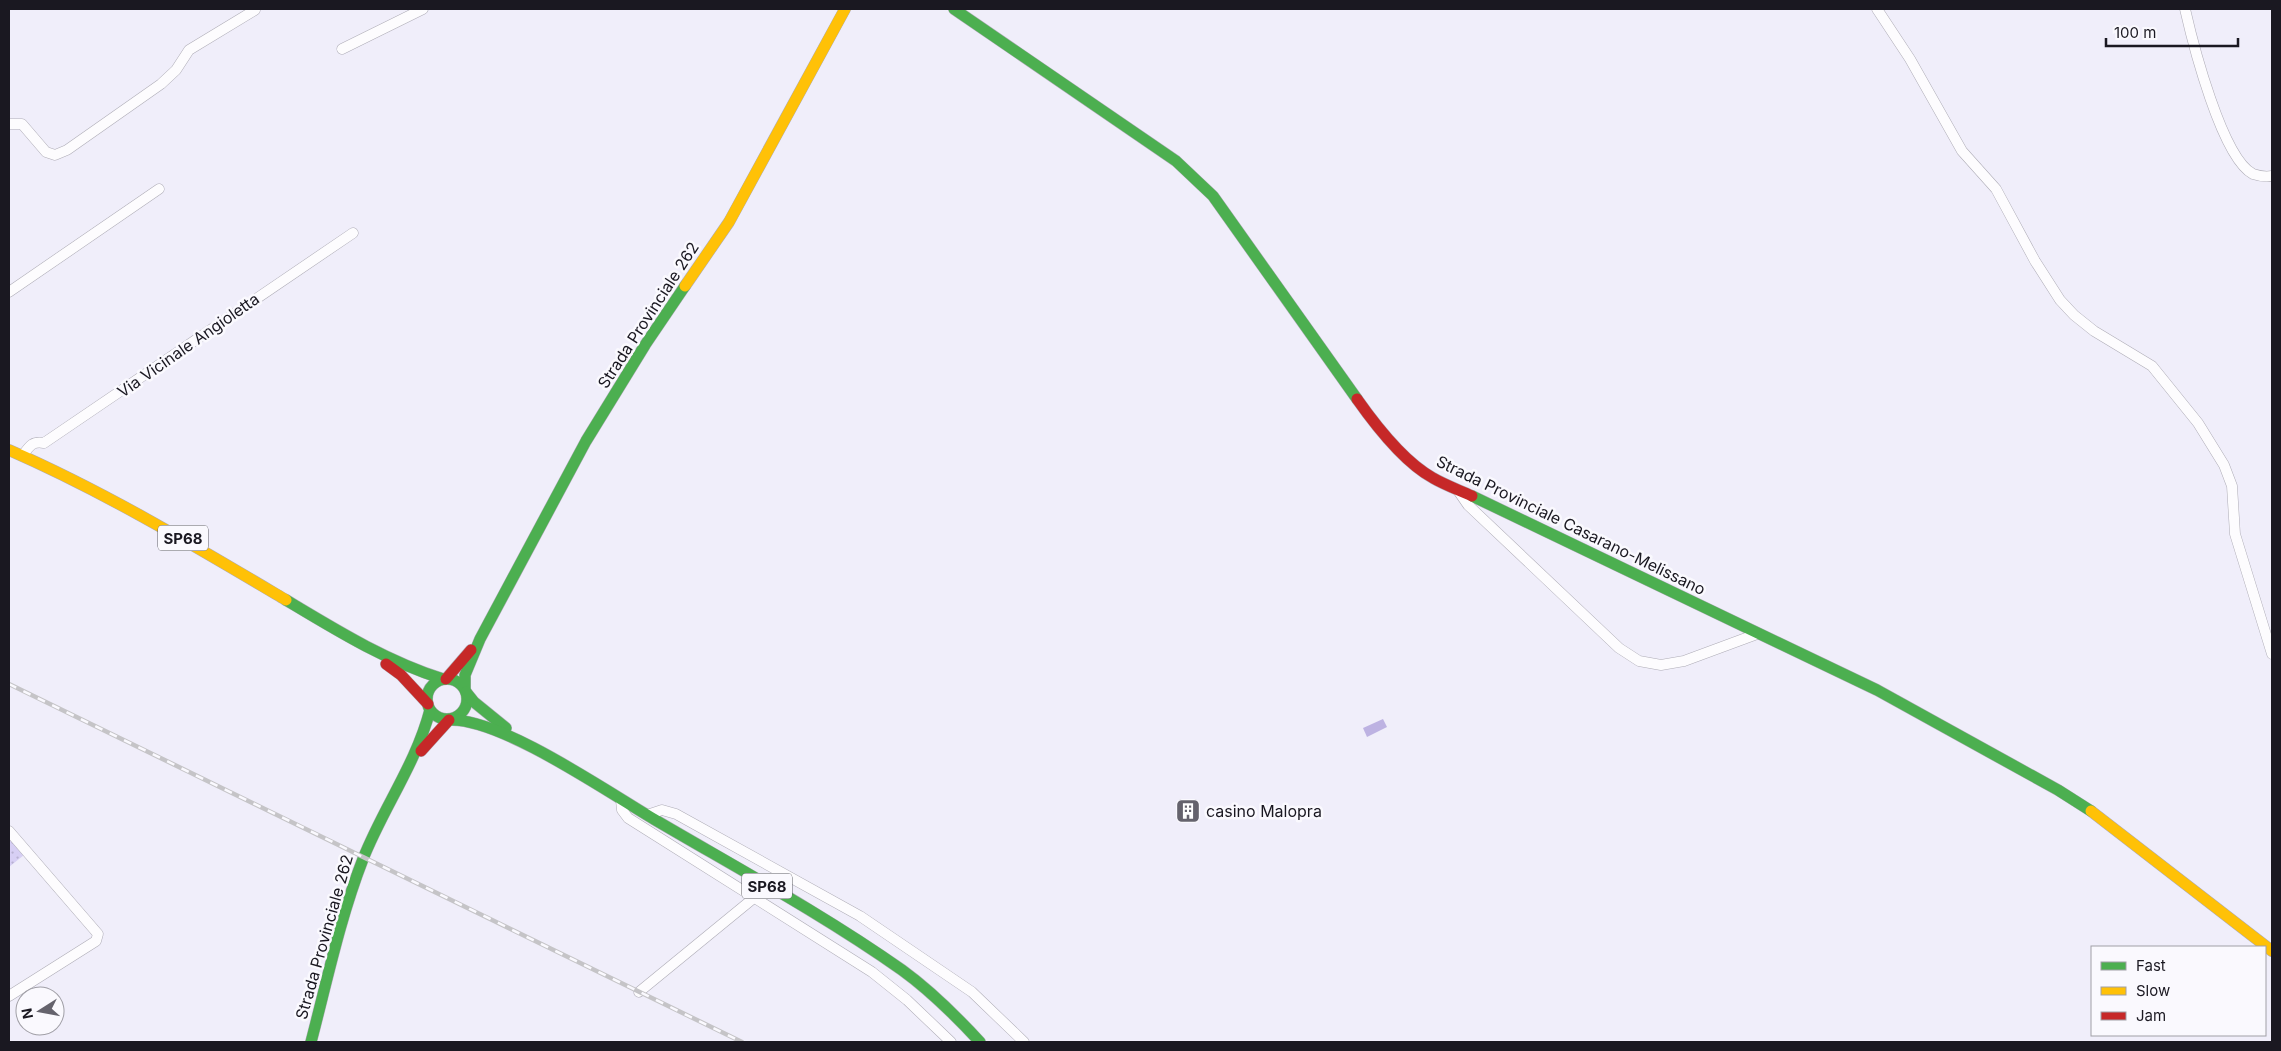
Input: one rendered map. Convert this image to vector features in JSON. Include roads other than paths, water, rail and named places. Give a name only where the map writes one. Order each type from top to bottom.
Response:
[{"type":"main road","name":"Strada Provinciale 262","points":[[480,639],[586,441],[645,345],[729,222],[845,9]]},
{"type":"main road","name":"Strada Provinciale Casarano-Melissano","points":[[954,9],[1176,161],[1213,196],[1370,418],[1399,450],[1431,477],[1877,690],[2058,790],[2102,818],[2266,946]]},
{"type":"main road","name":"SP68","points":[[9,450],[23,454],[176,534],[350,638],[411,669],[457,681],[474,702],[538,751]]},
{"type":"main road","name":"SP68","points":[[350,638],[401,675],[438,718],[467,720],[482,724],[538,751],[786,897],[903,971],[954,1014],[980,1042]]},
{"type":"main road","points":[[412,762],[421,741],[429,707],[427,698],[432,686],[445,679],[480,639]]},
{"type":"main road","points":[[412,762],[450,720],[466,709],[465,675],[480,639]]},
{"type":"main road","name":"Strada Provinciale 262","points":[[311,1042],[364,857],[412,762]]},
{"type":"street","points":[[342,49],[423,9]]},
{"type":"street","points":[[1877,9],[1910,59],[1962,151],[1996,189],[2035,261],[2060,300],[2074,315],[2094,331],[2152,366],[2203,431],[2224,465],[2232,486],[2235,534],[2272,654]]},
{"type":"street","points":[[2185,9],[2191,35],[2226,141],[2240,162],[2253,174],[2272,176]]},
{"type":"street","points":[[9,124],[22,124],[46,152],[55,155],[67,150],[161,84],[176,70],[189,50],[256,10]]},
{"type":"street","points":[[9,292],[160,189]]},
{"type":"street","name":"Via Vicinale Angioletta","points":[[23,454],[30,444],[36,442],[44,443],[353,233]]},
{"type":"street","points":[[1457,489],[1468,506],[1586,618],[1619,648],[1639,661],[1661,665],[1684,661],[1757,634]]},
{"type":"street","points":[[621,800],[622,810],[628,818],[756,897],[872,972],[907,1000],[950,1042]]},
{"type":"street","points":[[647,815],[662,810],[676,814],[860,916],[972,992],[1024,1042]]},
{"type":"street","points":[[9,831],[98,934],[96,941],[9,996]]},
{"type":"street","points":[[639,992],[756,897]]},
{"type":"railway","points":[[9,684],[742,1042]]},
{"type":"place","name":"casino Malopra","points":[[1188,811]]}]
